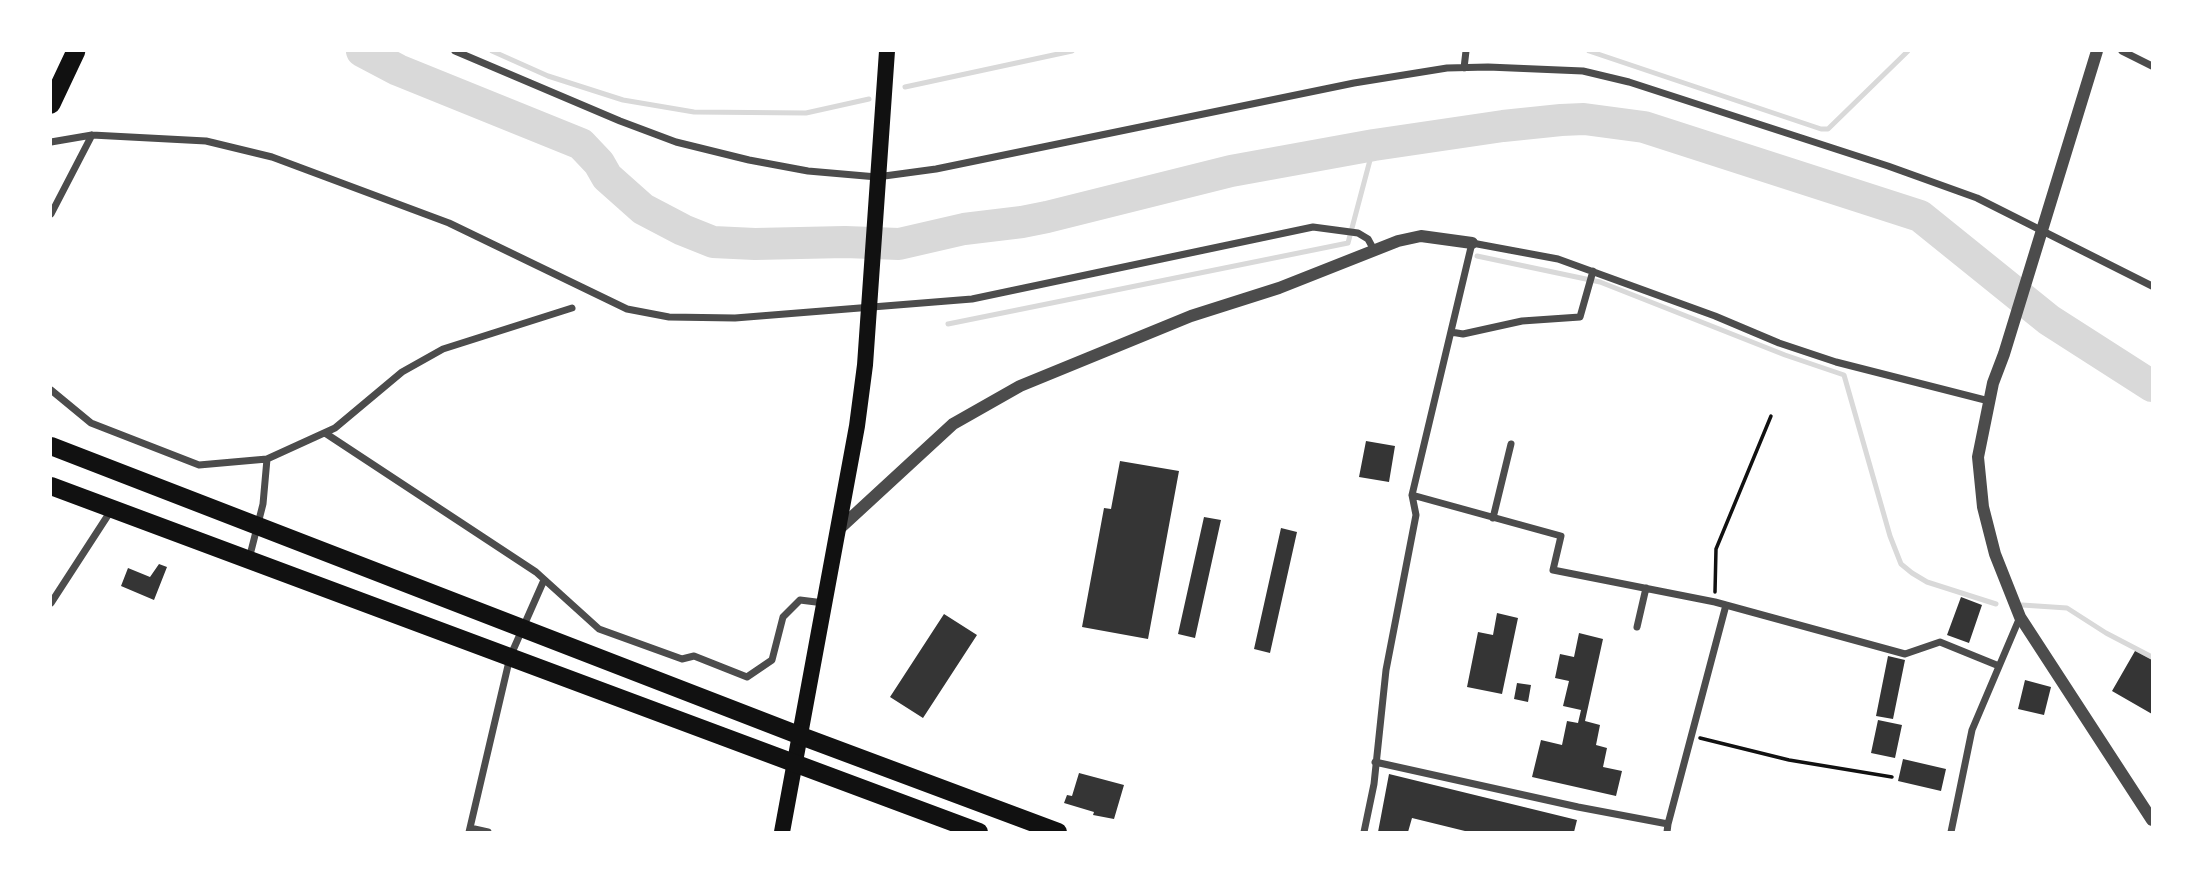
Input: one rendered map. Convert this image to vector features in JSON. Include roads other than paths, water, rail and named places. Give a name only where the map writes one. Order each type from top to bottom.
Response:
[{"type":"highway","points":[[51,104],[76,51]]},
{"type":"highway","points":[[51,446],[521,629],[1058,832]]},
{"type":"highway","points":[[51,485],[979,832]]},
{"type":"main road","points":[[782,832],[857,425],[887,51]]},
{"type":"street","points":[[455,51],[676,142],[748,160],[877,184],[936,169],[1354,83],[1447,68],[1583,71],[1629,82],[1888,166],[1977,198],[2152,286]]},
{"type":"street","points":[[1464,68],[1466,51]]},
{"type":"street","points":[[2097,51],[1993,383],[1978,457],[1983,507],[1995,554],[2020,617],[2152,820]]},
{"type":"street","points":[[2122,51],[2152,66]]},
{"type":"street","points":[[51,214],[92,135]]},
{"type":"street","points":[[51,142],[92,135],[206,141],[272,157],[449,223],[627,309],[669,317],[735,318],[869,298],[972,299],[1313,227],[1358,233],[1368,239],[1374,250]]},
{"type":"street","points":[[839,529],[953,424],[1020,386],[1191,316],[1279,288],[1374,250],[1421,236],[1558,259],[1779,343],[1825,358],[1989,401]]},
{"type":"street","points":[[1364,832],[1374,784],[1386,670],[1416,515],[1412,495],[1472,243]]},
{"type":"street","points":[[1451,332],[1463,334],[1522,321],[1580,317],[1592,272]]},
{"type":"street","points":[[51,390],[91,423],[199,465],[267,460],[335,428],[402,372],[443,349],[572,308]]},
{"type":"street","points":[[325,433],[536,572],[599,628],[682,659],[694,656],[747,677],[772,660],[783,617],[800,600],[825,604]]},
{"type":"street","points":[[1493,518],[1511,444]]},
{"type":"street","points":[[248,560],[263,504],[267,460]]},
{"type":"street","points":[[1412,495],[1561,536],[1553,570],[1715,601],[1905,654],[1940,642],[1999,666]]},
{"type":"street","points":[[51,603],[113,509]]},
{"type":"street","points":[[488,832],[470,830],[510,657],[544,580]]},
{"type":"street","points":[[1637,627],[1646,588]]},
{"type":"street","points":[[1375,762],[1667,828],[1726,605]]},
{"type":"street","points":[[1951,832],[1972,730],[2020,617]]},
{"type":"waterway","points":[[362,51],[398,70],[581,144],[599,163],[607,177],[643,209],[713,242],[899,244],[964,229],[1047,217],[1231,171],[1374,145],[1561,120],[1584,119],[1644,127],[1920,216],[2049,320],[2152,386]]},
{"type":"waterway","points":[[492,51],[548,76],[623,100],[694,112],[806,113],[869,99]]},
{"type":"waterway","points":[[905,87],[1072,51]]},
{"type":"waterway","points":[[1589,51],[1821,129],[1828,129],[1908,51]]},
{"type":"waterway","points":[[948,324],[1348,243],[1374,145]]},
{"type":"waterway","points":[[1477,256],[1600,282],[1785,355],[1844,375],[1890,536],[1901,564],[1927,582],[1996,604]]},
{"type":"waterway","points":[[2022,605],[2067,608],[2106,633],[2152,657]]}]
